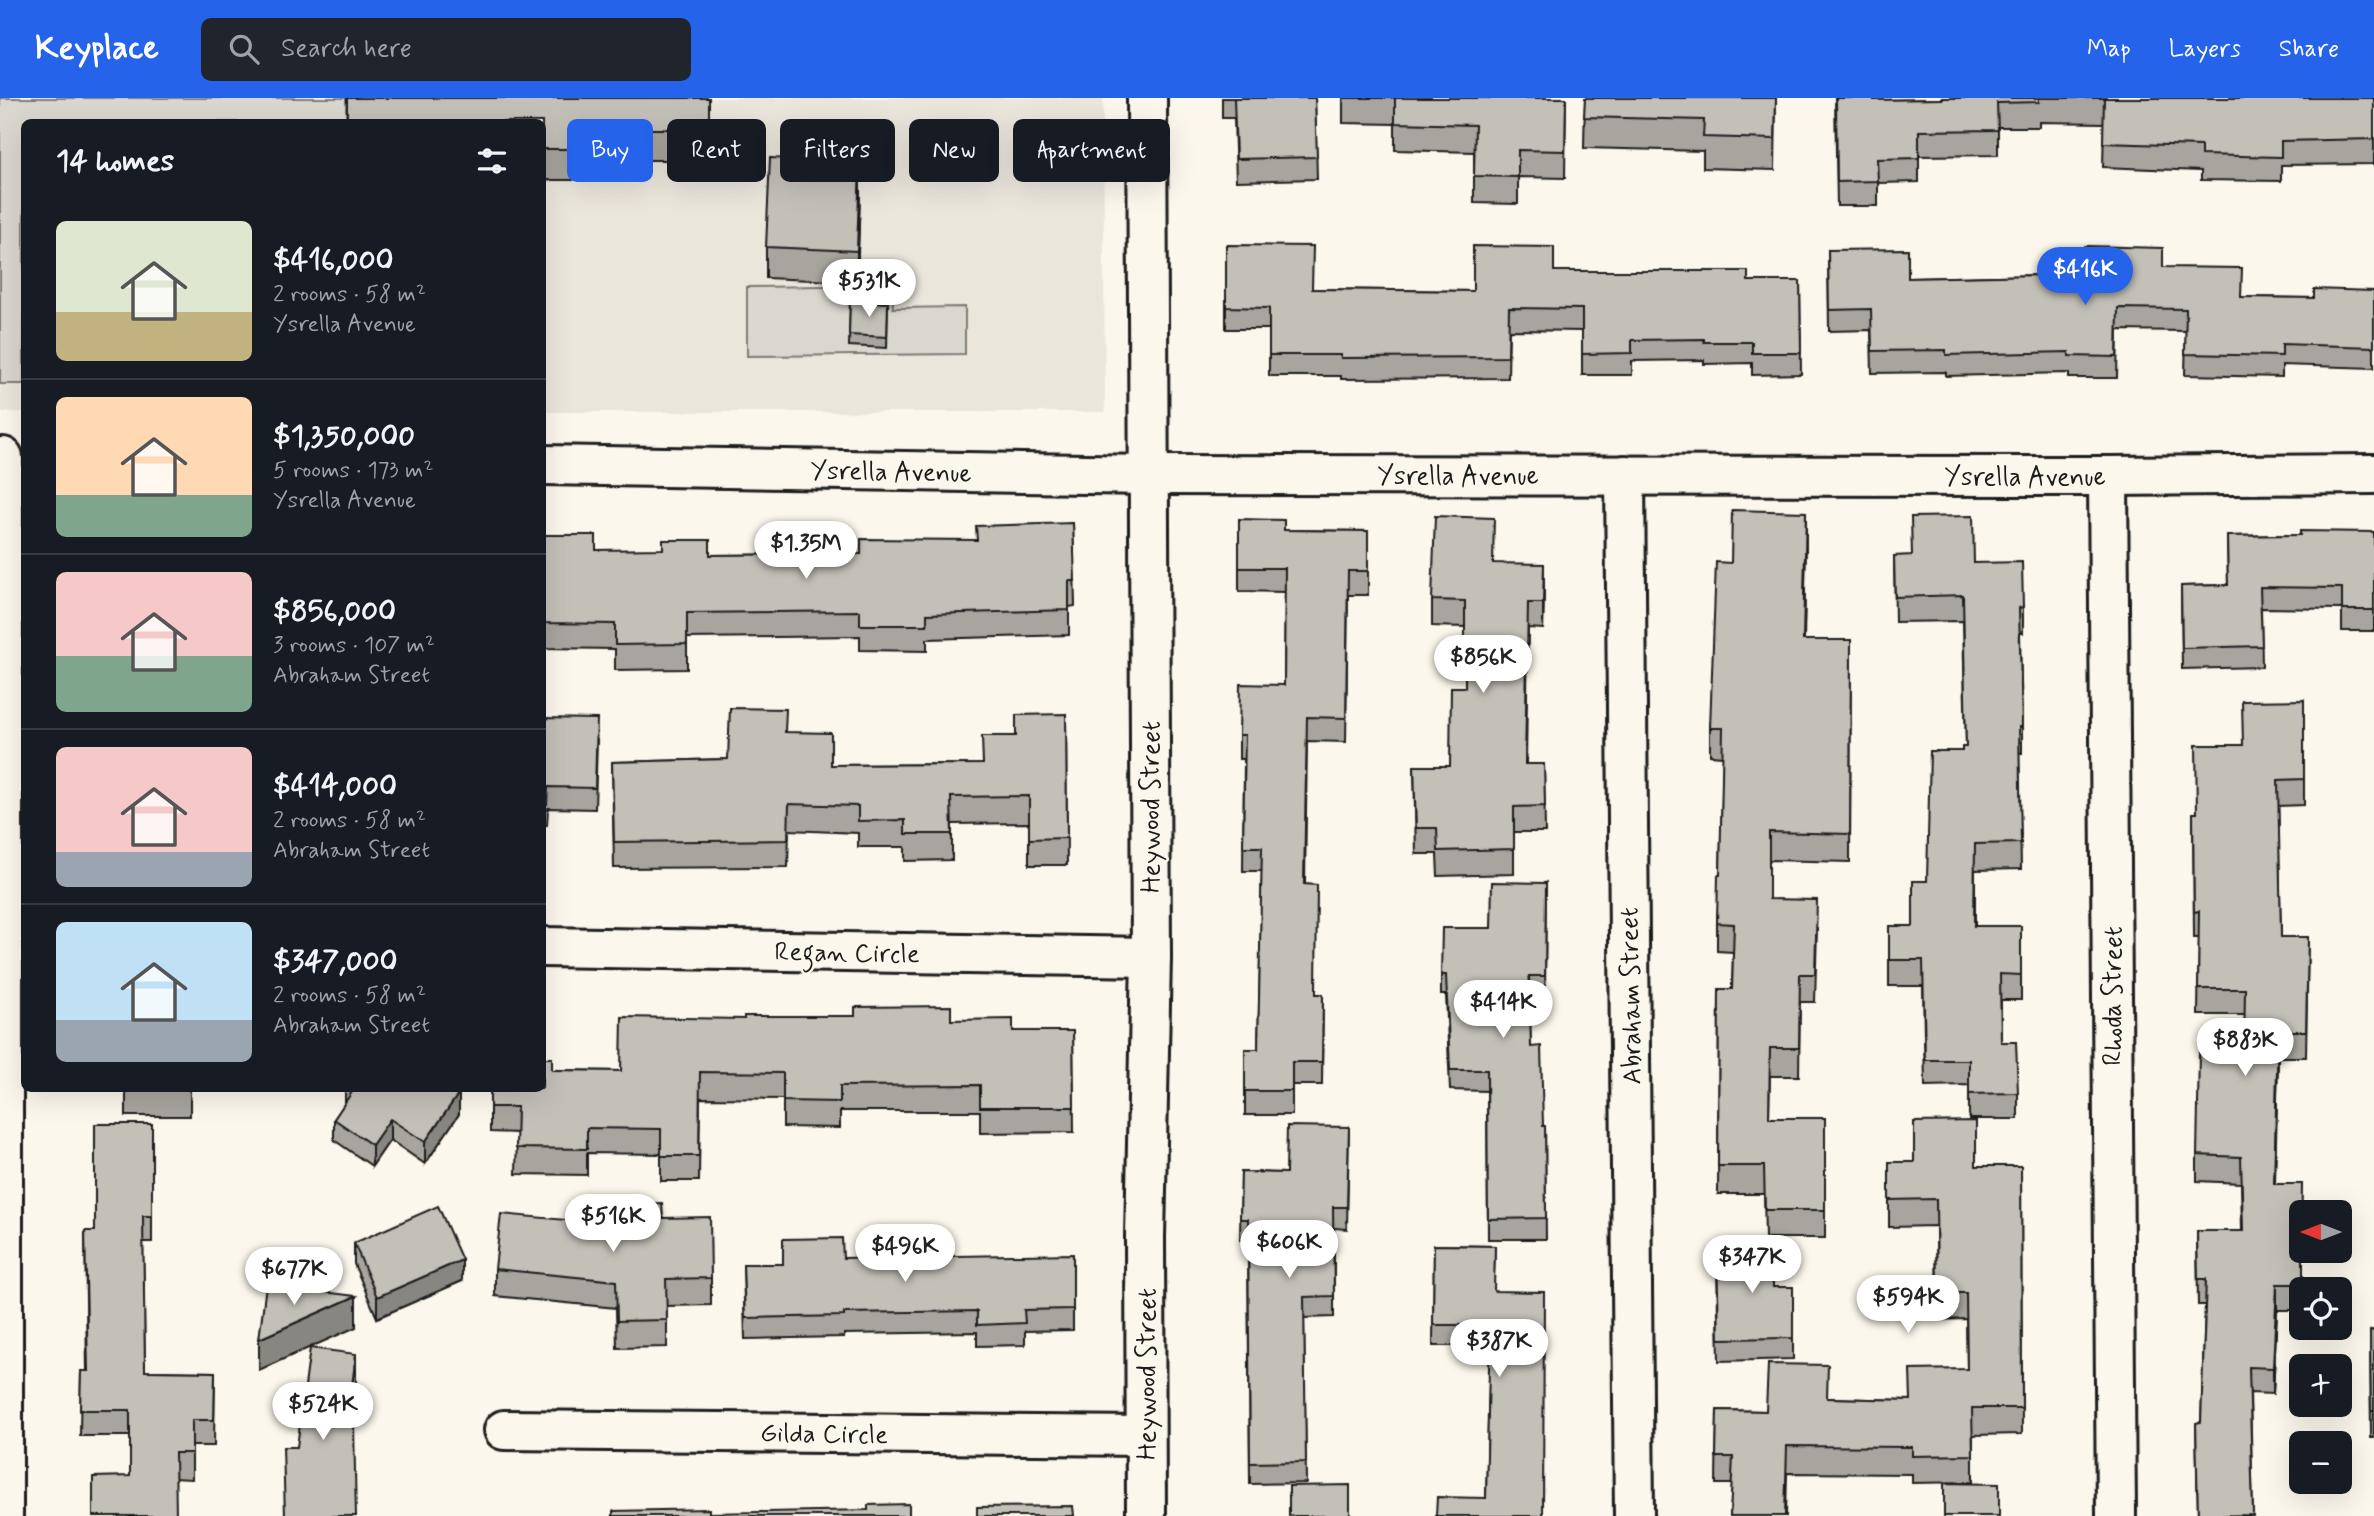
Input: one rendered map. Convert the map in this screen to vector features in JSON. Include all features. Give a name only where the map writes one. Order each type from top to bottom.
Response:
[{"type":"street","name":"Heywood Street","points":[[1146,1516],[1145,1237],[1151,957],[1147,98]]},
{"type":"street","points":[[3,1516],[9,457]]},
{"type":"street","name":"Ysrella Avenue","points":[[546,465],[1148,475],[2374,474]]},
{"type":"street","name":"Abraham Street","points":[[1625,475],[1634,1516]]},
{"type":"street","name":"Rhoda Street","points":[[2108,476],[2116,1516]]},
{"type":"street","name":"Regan Circle","points":[[546,947],[1151,957]]},
{"type":"street","name":"Gilda Circle","points":[[503,1430],[1145,1436]]},
{"type":"shaded area","points":[[0,98],[1103,98],[1103,119],[1013,119],[1013,182],[1104,182],[1105,412],[546,412],[546,119],[21,119],[21,412],[0,412]]},
{"type":"shaded area","points":[[0,98],[346,98],[346,119],[21,119],[21,384],[0,384]]},
{"type":"shaded area","points":[[892,285],[893,308],[965,307],[965,354],[747,356],[747,287]]},
{"type":"building","points":[[347,98],[709,98],[709,119],[667,119],[667,129],[653,129],[653,119],[567,119],[567,149],[546,149],[546,119],[347,119]]},
{"type":"building","points":[[1234,98],[1315,98],[1317,157],[1236,159]]},
{"type":"building","points":[[1395,98],[1566,98],[1565,151],[1518,150],[1518,177],[1474,176],[1475,125],[1395,123]]},
{"type":"building","points":[[1585,98],[1776,98],[1775,139],[1703,137],[1704,120],[1584,117]]},
{"type":"building","points":[[1836,98],[2039,98],[2039,102],[1997,103],[1998,130],[1919,131],[1919,158],[1877,159],[1878,181],[1837,182]]},
{"type":"building","points":[[2104,98],[2374,98],[2374,139],[2281,141],[2281,157],[2201,155],[2201,146],[2103,143]]},
{"type":"building","points":[[770,158],[780,158],[780,182],[859,182],[857,251],[766,247]]},
{"type":"building","points":[[1226,245],[1313,246],[1312,289],[1473,291],[1473,246],[1554,247],[1554,271],[1748,271],[1748,281],[1800,281],[1801,353],[1752,353],[1752,342],[1704,342],[1704,339],[1632,340],[1632,353],[1582,354],[1582,309],[1509,308],[1508,357],[1341,358],[1341,355],[1269,355],[1269,308],[1226,307]]},
{"type":"building","points":[[2085,246],[2163,248],[2163,267],[2242,268],[2241,297],[2314,298],[2314,289],[2374,291],[2374,347],[2282,344],[2282,356],[2185,354],[2186,309],[2118,308],[2117,357],[2069,356],[2069,352],[1946,355],[1946,350],[1872,351],[1871,309],[1829,310],[1828,250],[1908,249],[1908,278],[2085,274]]},
{"type":"building","points":[[850,301],[888,303],[887,337],[849,335]]},
{"type":"building","points":[[1732,510],[1806,512],[1803,640],[1851,640],[1850,834],[1769,832],[1769,899],[1817,900],[1815,974],[1800,974],[1799,1048],[1770,1048],[1769,1118],[1825,1118],[1825,1210],[1765,1210],[1764,1166],[1718,1166],[1719,989],[1732,989],[1734,924],[1717,923],[1723,728],[1710,728],[1716,562],[1731,563]]},
{"type":"building","points":[[1435,516],[1494,518],[1493,563],[1544,564],[1543,603],[1528,603],[1525,764],[1544,764],[1545,806],[1514,807],[1514,849],[1438,851],[1437,828],[1416,828],[1414,766],[1450,766],[1451,687],[1465,687],[1465,601],[1432,600]]},
{"type":"building","points":[[1973,516],[1974,563],[2022,562],[2023,607],[2019,608],[2021,843],[1975,844],[1974,926],[2021,926],[2021,975],[2000,974],[2001,1042],[2016,1042],[2018,1093],[1969,1094],[1969,1060],[1925,1060],[1923,960],[1889,960],[1889,926],[1913,926],[1913,881],[1927,881],[1930,751],[1962,751],[1962,747],[1966,747],[1963,595],[1895,597],[1894,556],[1912,555],[1911,517]]},
{"type":"building","points":[[1239,519],[1284,520],[1284,530],[1368,531],[1368,571],[1348,571],[1346,718],[1307,717],[1304,884],[1317,885],[1316,994],[1323,994],[1322,1062],[1292,1062],[1292,1091],[1245,1091],[1245,1049],[1258,1049],[1262,847],[1243,847],[1245,735],[1239,735],[1240,684],[1284,685],[1285,568],[1239,568]]},
{"type":"building","points":[[1073,523],[1075,581],[1069,581],[1069,610],[927,614],[927,625],[860,625],[860,611],[687,613],[687,644],[615,645],[615,624],[546,623],[546,535],[596,535],[596,550],[663,549],[663,540],[710,540],[710,555],[861,554],[861,539],[977,540],[976,526]]},
{"type":"building","points":[[2300,531],[2374,532],[2374,610],[2342,610],[2342,588],[2260,587],[2262,646],[2182,648],[2181,586],[2228,585],[2227,536],[2300,535]]},
{"type":"building","points":[[2304,700],[2304,779],[2278,780],[2281,937],[2308,937],[2306,1031],[2278,1031],[2274,1184],[2302,1184],[2302,1200],[2289,1200],[2289,1264],[2303,1264],[2303,1277],[2289,1277],[2289,1284],[2277,1284],[2273,1368],[2249,1367],[2253,1515],[2198,1516],[2196,1423],[2201,1422],[2206,1279],[2198,1279],[2197,1231],[2243,1231],[2241,1157],[2197,1155],[2199,1053],[2244,1054],[2245,989],[2198,989],[2199,911],[2194,912],[2193,813],[2197,813],[2196,745],[2243,745],[2242,701]]},
{"type":"building","points":[[730,708],[786,709],[785,732],[831,733],[831,765],[983,764],[982,736],[1016,736],[1016,715],[1066,714],[1067,838],[1029,839],[1029,796],[951,797],[952,834],[905,834],[905,820],[858,821],[858,806],[789,804],[788,840],[614,842],[612,762],[728,759]]},
{"type":"building","points":[[546,718],[597,719],[595,788],[548,787],[547,804]]},
{"type":"building","points":[[1492,882],[1546,883],[1545,976],[1529,976],[1531,1047],[1541,1046],[1546,1218],[1488,1219],[1487,1070],[1450,1070],[1446,975],[1441,975],[1442,928],[1491,928]]},
{"type":"building","points":[[951,1006],[951,1020],[1013,1019],[1013,1031],[1073,1031],[1074,1107],[980,1107],[980,1085],[840,1086],[840,1102],[783,1101],[783,1073],[700,1072],[699,1156],[661,1156],[661,1129],[587,1128],[587,1149],[516,1148],[517,1107],[490,1107],[490,1092],[546,1092],[546,1058],[552,1058],[552,1070],[621,1071],[622,1017],[744,1019],[744,1016],[855,1016],[855,1007]]},
{"type":"building","points":[[352,1092],[459,1093],[425,1142],[390,1119],[372,1145],[334,1119]]},
{"type":"building","points":[[1976,1121],[1976,1166],[2021,1166],[2022,1408],[1972,1408],[1973,1455],[1912,1456],[1912,1447],[1787,1446],[1785,1516],[1730,1516],[1733,1457],[1716,1457],[1717,1410],[1766,1411],[1768,1364],[1828,1365],[1827,1398],[1911,1400],[1910,1370],[1967,1369],[1966,1293],[1937,1293],[1936,1199],[1889,1200],[1889,1162],[1914,1162],[1914,1122]]},
{"type":"building","points":[[95,1124],[152,1124],[152,1216],[143,1216],[145,1371],[215,1372],[214,1420],[192,1420],[192,1453],[175,1453],[176,1516],[93,1516],[93,1477],[130,1476],[130,1410],[80,1410],[81,1371],[88,1371],[85,1231],[95,1231]]},
{"type":"building","points":[[1287,1126],[1349,1127],[1347,1207],[1333,1207],[1334,1296],[1304,1297],[1306,1462],[1250,1463],[1248,1219],[1240,1219],[1241,1172],[1286,1173]]},
{"type":"building","points":[[662,1203],[663,1218],[710,1217],[711,1278],[666,1279],[667,1320],[617,1321],[616,1281],[495,1269],[501,1214],[631,1226],[631,1204]]},
{"type":"building","points":[[438,1206],[462,1260],[377,1297],[354,1243]]},
{"type":"building","points":[[842,1238],[843,1258],[1073,1254],[1073,1309],[1024,1310],[1025,1323],[977,1325],[977,1311],[745,1318],[743,1264],[783,1264],[783,1239]]},
{"type":"building","points":[[1434,1245],[1495,1246],[1494,1291],[1544,1292],[1543,1516],[1436,1516],[1437,1497],[1486,1498],[1490,1325],[1433,1325]]},
{"type":"building","points":[[1772,1245],[1773,1287],[1793,1287],[1793,1338],[1719,1339],[1717,1246]]},
{"type":"building","points":[[266,1285],[356,1296],[259,1339]]},
{"type":"building","points":[[2374,1330],[2374,1411],[2371,1411],[2370,1331]]},
{"type":"building","points":[[310,1348],[356,1354],[347,1426],[354,1426],[356,1516],[285,1516],[283,1447],[297,1447]]},
{"type":"building","points":[[1944,1483],[1999,1484],[1999,1516],[1944,1516]]},
{"type":"building","points":[[1350,1485],[1350,1516],[1289,1516],[1289,1486]]},
{"type":"building","points":[[909,1504],[909,1516],[613,1516],[613,1511],[709,1509],[709,1513],[868,1510],[868,1505]]},
{"type":"building","points":[[1073,1506],[1074,1516],[977,1516],[977,1507]]}]
